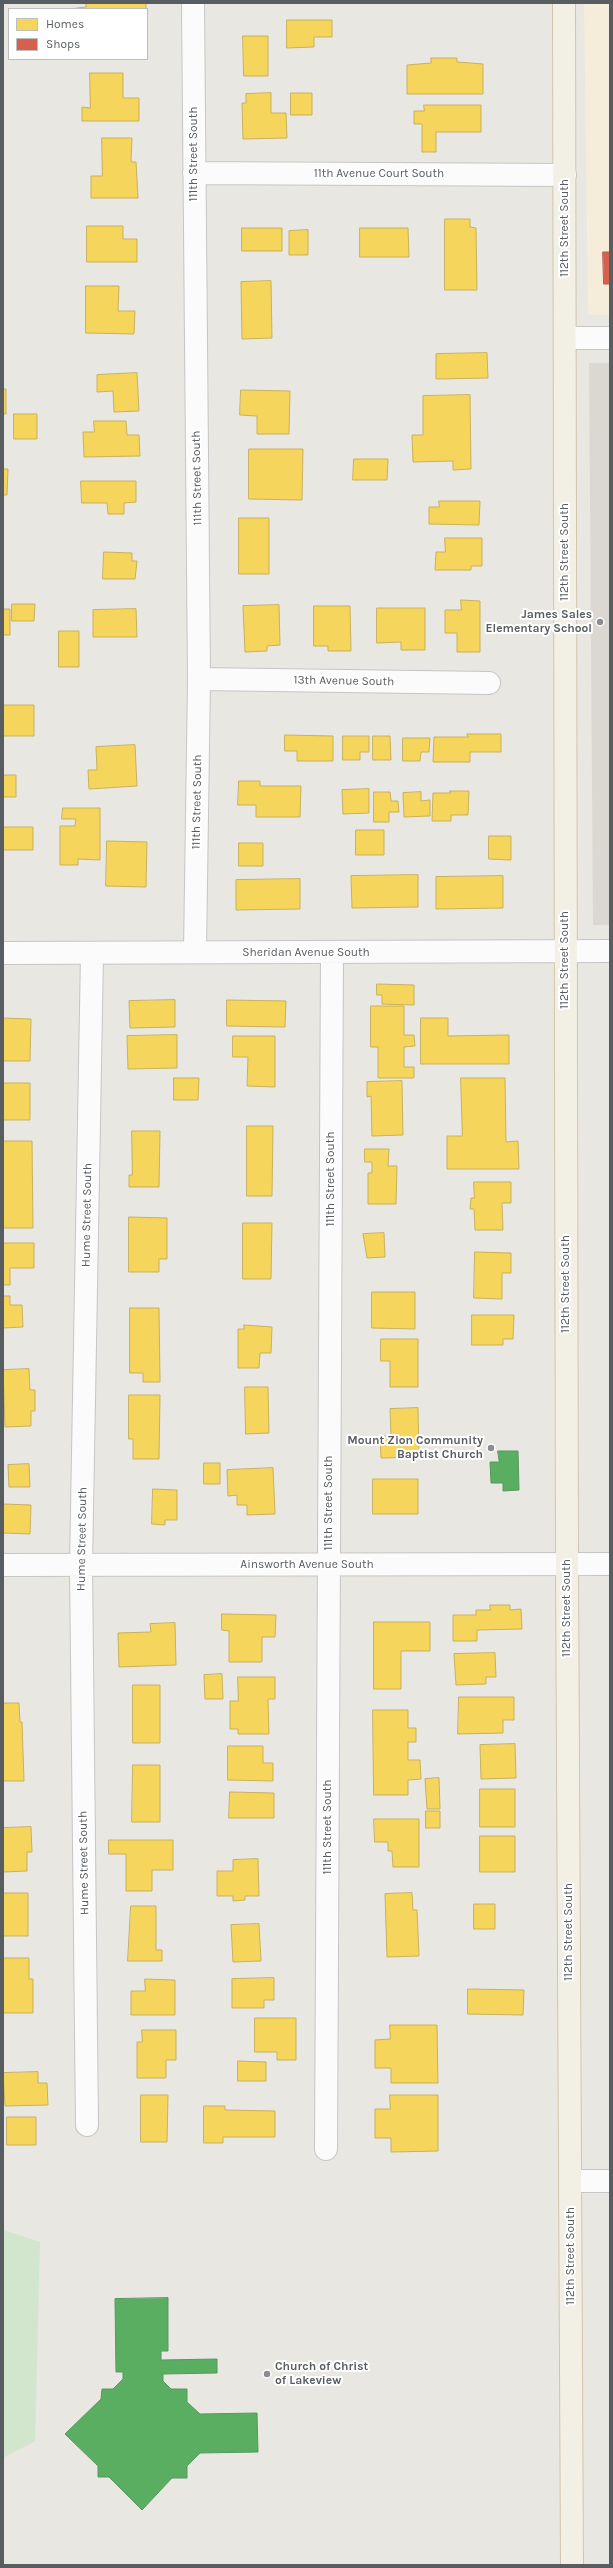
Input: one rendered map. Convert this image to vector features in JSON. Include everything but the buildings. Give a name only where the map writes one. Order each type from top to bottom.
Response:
[{"type":"main road","name":"112th Street South","points":[[564,3],[566,338],[565,952],[572,2565]]},
{"type":"street","name":"111th Street South","points":[[193,3],[199,679],[196,952]]},
{"type":"street","name":"11th Avenue Court South","points":[[194,173],[565,175]]},
{"type":"street","points":[[566,338],[610,338]]},
{"type":"street","name":"13th Avenue South","points":[[199,679],[489,683]]},
{"type":"street","name":"Sheridan Avenue South","points":[[3,953],[92,954],[196,952],[332,953],[610,951]]},
{"type":"street","name":"111th Street South","points":[[326,2149],[332,953]]},
{"type":"street","name":"Hume Street South","points":[[86,2125],[82,1564],[92,954]]},
{"type":"street","name":"Ainsworth Avenue South","points":[[3,1565],[82,1564],[329,1566],[610,1564]]},
{"type":"street","points":[[571,2181],[610,2180]]},
{"type":"shaded area","points":[[584,3],[610,3],[610,315],[588,315]]},
{"type":"shaded area","name":"James Sales Elementary School","points":[[589,363],[610,363],[610,925],[593,925]]},
{"type":"green space","points":[[3,2230],[40,2242],[35,2441],[3,2458]]},
{"type":"place","name":"James Sales Elementary School","points":[[600,622]]},
{"type":"place","name":"Mount Zion Community Baptist Church","points":[[491,1448]]},
{"type":"place","name":"Church of Christ of Lakeview","points":[[267,2374]]}]
